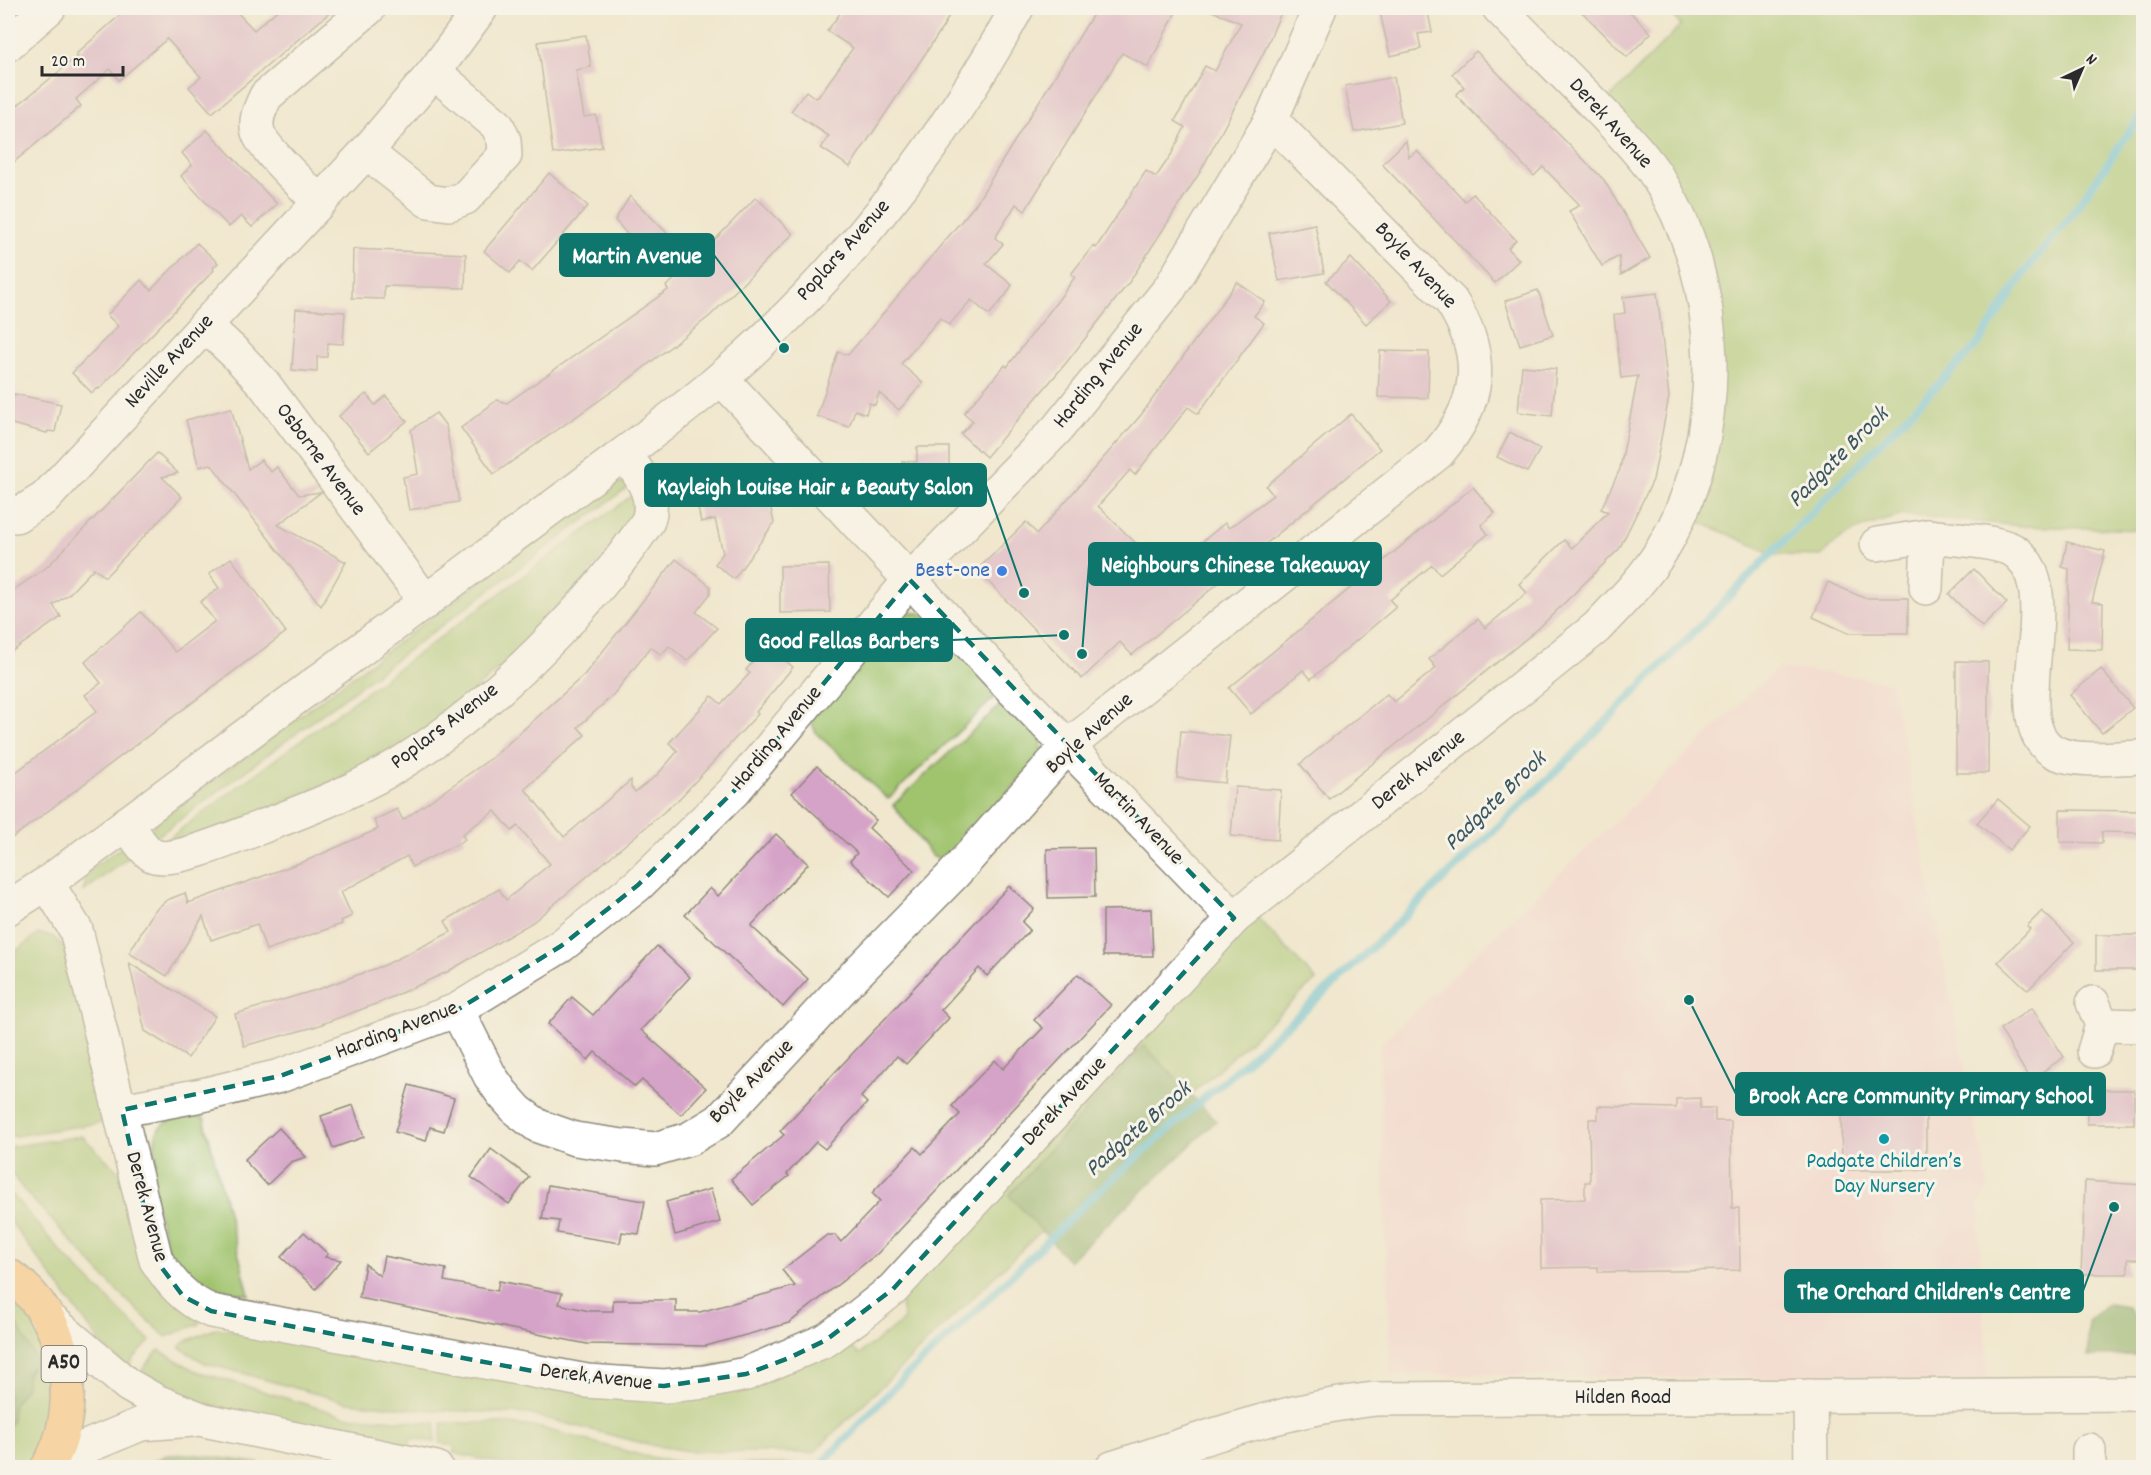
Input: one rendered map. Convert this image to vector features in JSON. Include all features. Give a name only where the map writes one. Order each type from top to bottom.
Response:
[{"type":"main road","name":"A50","points":[[9,1274],[45,1315],[58,1342],[66,1372],[68,1402],[63,1432],[50,1464]]},
{"type":"street","points":[[8,44],[49,8]]},
{"type":"street","points":[[319,202],[266,146],[258,132],[257,115],[266,96],[369,8]]},
{"type":"street","name":"Poplars Avenue","points":[[8,908],[47,883],[426,602],[721,378],[828,273],[893,196],[945,126],[1017,8]]},
{"type":"street","name":"Harding Avenue","points":[[122,1110],[202,1095],[280,1076],[457,1010],[561,946],[638,885],[734,791],[910,580],[1057,429],[1170,288],[1271,120],[1320,8]]},
{"type":"street","name":"Derek Avenue","points":[[47,883],[76,930],[122,1110],[156,1260],[169,1280],[198,1306],[211,1311],[587,1381],[664,1386],[706,1382],[746,1374],[826,1340],[892,1288],[1234,918],[1596,628],[1646,573],[1663,548],[1694,471],[1709,397],[1710,357],[1706,311],[1687,234],[1673,203],[1633,144],[1499,8]]},
{"type":"street","name":"Neville Avenue","points":[[10,521],[45,498],[366,152],[434,72],[476,10]]},
{"type":"street","points":[[366,152],[428,201],[448,204],[465,198],[505,155],[504,140],[497,125],[434,72]]},
{"type":"street","name":"Boyle Avenue","points":[[457,1010],[502,1093],[518,1112],[538,1126],[575,1139],[655,1149],[689,1139],[719,1121],[846,984],[953,875],[1067,747],[1438,453],[1459,426],[1472,395],[1475,370],[1473,347],[1465,322],[1451,301],[1271,120]]},
{"type":"street","name":"Osborne Avenue","points":[[205,325],[264,384],[426,602]]},
{"type":"street","name":"Martin Avenue","points":[[721,378],[1067,747],[1234,918]]},
{"type":"street","name":"Poplars Avenue","points":[[126,824],[152,855],[177,856],[248,833],[335,797],[385,772],[441,736],[513,674],[558,631],[648,521],[651,511],[648,491],[625,453]]},
{"type":"street","points":[[1877,544],[1928,536],[2003,546],[2016,552],[2025,562],[2035,591],[2038,613],[2032,707],[2034,723],[2047,746],[2065,756],[2144,758]]},
{"type":"street","points":[[1926,588],[1928,536]]},
{"type":"street","points":[[2096,1026],[2144,1026]]},
{"type":"street","points":[[45,1315],[128,1385],[156,1401],[204,1420],[436,1467]]},
{"type":"street","name":"Hilden Road","points":[[1120,1466],[1269,1417],[1337,1403],[1376,1399],[2144,1394]]},
{"type":"street","points":[[1810,1396],[1811,1467]]},
{"type":"street","points":[[50,1464],[141,1424],[204,1420]]},
{"type":"highlighted area","points":[[910,580],[1234,918],[893,1289],[826,1340],[789,1358],[746,1374],[664,1386],[587,1381],[258,1320],[211,1311],[183,1296],[156,1260],[122,1110],[280,1076],[457,1010],[561,946],[638,885],[734,791]]},
{"type":"shaded area","points":[[1779,667],[1892,682],[1942,954],[1989,1187],[1979,1206],[1981,1219],[1978,1225],[1988,1381],[1391,1374],[1379,1045]]},
{"type":"green space","points":[[1665,8],[2143,8],[2143,530],[2021,526],[1903,515],[1863,527],[1840,539],[1821,556],[1775,555],[1689,517],[1722,342],[1607,101],[1681,25]]},
{"type":"green space","points":[[615,481],[631,485],[155,838],[152,829],[154,824]]},
{"type":"green space","points":[[637,492],[639,510],[543,631],[408,747],[250,820],[162,843]]},
{"type":"green space","points":[[920,613],[1001,691],[888,799],[816,733],[810,718],[897,614]]},
{"type":"green space","points":[[1008,698],[1042,739],[1041,756],[945,863],[932,856],[893,805]]},
{"type":"green space","points":[[120,848],[134,853],[83,892],[88,871]]},
{"type":"green space","points":[[1256,916],[1316,980],[1037,1235],[813,1453],[688,1451],[650,1445],[529,1414],[415,1409],[346,1402],[205,1363],[179,1347],[184,1342],[217,1328],[597,1392],[842,1339],[859,1354],[904,1320],[899,1295]]},
{"type":"green space","points":[[38,934],[52,936],[63,946],[114,1121],[8,1137],[8,957]]},
{"type":"green space","points":[[1144,1045],[1216,1121],[1069,1261],[1009,1195]]},
{"type":"green space","points":[[197,1115],[204,1118],[249,1295],[187,1284],[171,1262],[146,1168],[157,1162],[155,1140],[161,1126],[175,1119]]},
{"type":"green space","points":[[82,1136],[120,1173],[199,1313],[199,1324],[166,1337],[117,1291],[22,1188],[8,1168],[8,1147]]},
{"type":"green space","points":[[8,1190],[63,1254],[150,1341],[133,1359],[128,1369],[101,1343],[13,1225],[8,1216]]},
{"type":"green space","points":[[8,1296],[32,1323],[41,1339],[52,1374],[54,1393],[50,1429],[33,1467],[8,1467]]},
{"type":"green space","points":[[2108,1304],[2128,1307],[2143,1334],[2143,1355],[2088,1356],[2088,1321]]},
{"type":"green space","points":[[8,1317],[17,1325],[36,1359],[27,1375],[26,1387],[13,1405],[12,1421],[8,1427]]},
{"type":"green space","points":[[159,1350],[196,1371],[345,1416],[436,1423],[435,1442],[411,1438],[409,1446],[207,1406],[139,1379],[144,1367]]},
{"type":"green space","points":[[442,1423],[502,1423],[541,1428],[644,1456],[686,1463],[794,1464],[790,1468],[521,1468],[453,1453],[455,1446],[440,1443]]},
{"type":"green space","points":[[192,1454],[258,1463],[253,1468],[139,1467],[167,1455]]},
{"type":"building","points":[[128,8],[233,8],[254,30],[280,8],[335,8],[212,113],[189,87],[201,77],[167,39],[119,80],[110,69],[76,99],[81,106],[8,167],[8,113],[78,56],[76,54]]},
{"type":"building","points":[[844,8],[953,8],[943,27],[850,167],[821,148],[829,136],[791,111],[806,91],[815,98],[818,97],[853,48],[827,31]]},
{"type":"building","points":[[1097,8],[1178,8],[1148,67],[1122,53],[1025,211],[1016,204],[995,238],[1003,244],[986,264],[1012,285],[1006,295],[989,315],[971,300],[949,325],[940,318],[901,364],[923,383],[899,410],[879,393],[875,405],[869,403],[866,414],[855,410],[849,427],[817,416],[838,352],[848,355],[975,205]]},
{"type":"building","points":[[1205,8],[1283,8],[1264,52],[1200,172],[1130,281],[1066,363],[986,457],[961,434],[973,421],[964,413],[1005,365],[1007,367],[1059,299],[1075,277],[1071,274],[1093,246],[1096,248],[1146,171],[1156,177],[1171,155],[1185,127],[1175,121],[1205,66],[1215,71],[1241,23]]},
{"type":"building","points":[[1379,8],[1427,8],[1432,32],[1418,34],[1421,49],[1390,56]]},
{"type":"building","points":[[1578,8],[1626,8],[1651,33],[1627,57]]},
{"type":"building","points":[[586,35],[591,67],[576,70],[584,117],[596,115],[602,147],[553,154],[538,42]]},
{"type":"building","points":[[1476,51],[1604,180],[1650,258],[1621,275],[1619,256],[1602,266],[1569,211],[1580,205],[1543,167],[1534,176],[1456,95],[1464,87],[1452,74]]},
{"type":"building","points":[[1394,77],[1402,123],[1354,132],[1345,86]]},
{"type":"building","points":[[207,130],[277,204],[252,227],[241,216],[229,227],[181,176],[192,165],[182,153]]},
{"type":"building","points":[[1406,141],[1409,157],[1417,151],[1465,201],[1473,194],[1516,240],[1508,248],[1519,260],[1495,283],[1382,164]]},
{"type":"building","points":[[549,173],[588,206],[532,271],[520,261],[510,273],[484,251]]},
{"type":"building","points":[[630,196],[667,233],[642,252],[615,220]]},
{"type":"building","points":[[756,197],[793,234],[710,316],[624,383],[494,474],[461,428],[497,400],[507,403],[668,290],[666,286],[685,271]]},
{"type":"building","points":[[1315,224],[1324,273],[1279,281],[1269,233]]},
{"type":"building","points":[[197,243],[218,263],[213,268],[214,270],[99,389],[92,393],[72,373],[118,326],[107,315],[141,280],[151,290]]},
{"type":"building","points":[[353,249],[466,254],[465,288],[384,286],[384,299],[352,298]]},
{"type":"building","points":[[1351,258],[1391,301],[1366,324],[1326,281]]},
{"type":"building","points":[[1237,282],[1265,302],[1254,316],[1264,323],[1198,414],[1188,407],[1135,475],[1130,470],[1098,506],[1165,572],[1225,523],[1229,528],[1273,495],[1266,486],[1351,414],[1380,449],[1132,655],[1120,642],[1082,679],[977,570],[1026,522],[1037,534],[1141,415]]},
{"type":"building","points":[[1538,290],[1553,335],[1520,345],[1505,301]]},
{"type":"building","points":[[1657,293],[1669,397],[1653,480],[1619,549],[1538,629],[1329,799],[1300,764],[1387,694],[1394,702],[1436,668],[1429,659],[1478,619],[1485,628],[1527,593],[1519,584],[1564,540],[1572,548],[1608,512],[1601,509],[1620,469],[1638,376],[1621,378],[1614,315],[1625,313],[1623,297]]},
{"type":"building","points":[[296,309],[345,312],[343,344],[328,343],[327,357],[317,357],[317,372],[292,370]]},
{"type":"building","points":[[1380,351],[1429,352],[1428,398],[1378,397]]},
{"type":"building","points":[[1522,366],[1556,369],[1552,416],[1518,412]]},
{"type":"building","points":[[14,394],[61,404],[55,432],[48,431],[47,433],[8,423]]},
{"type":"building","points":[[366,394],[375,405],[386,396],[407,421],[369,452],[339,416]]},
{"type":"building","points":[[231,408],[248,469],[261,460],[271,472],[277,467],[299,495],[321,492],[278,525],[346,562],[321,606],[211,464],[199,467],[186,420]]},
{"type":"building","points":[[436,413],[446,426],[459,502],[409,510],[403,477],[418,474],[411,430]]},
{"type":"building","points":[[1510,432],[1540,449],[1527,472],[1497,457]]},
{"type":"building","points":[[917,447],[949,447],[949,496],[902,496],[902,461],[917,462]]},
{"type":"building","points":[[157,453],[178,473],[162,477],[182,497],[105,577],[94,568],[69,594],[53,605],[61,617],[8,654],[8,594],[47,567]]},
{"type":"building","points":[[764,474],[774,523],[734,579],[715,564],[723,553],[715,519],[701,522],[694,489]]},
{"type":"building","points":[[1473,487],[1495,513],[1481,525],[1488,534],[1440,574],[1432,565],[1390,600],[1396,607],[1311,679],[1303,670],[1251,714],[1229,688]]},
{"type":"building","points":[[2067,542],[2105,551],[2092,602],[2103,603],[2102,650],[2067,649],[2069,569],[2062,567]]},
{"type":"building","points":[[231,558],[286,632],[8,841],[8,778],[97,711],[85,695],[101,683],[85,662],[141,612],[175,652],[215,621],[200,602],[219,588],[209,574]]},
{"type":"building","points":[[676,559],[710,586],[710,594],[696,612],[717,628],[687,661],[669,646],[661,655],[651,647],[613,695],[578,727],[585,735],[525,789],[564,837],[631,780],[631,787],[635,792],[657,775],[678,751],[669,743],[712,696],[721,704],[750,673],[746,670],[767,645],[793,667],[756,712],[758,714],[678,800],[533,922],[447,972],[381,1002],[314,1027],[244,1046],[235,1014],[316,990],[385,965],[451,932],[445,921],[499,889],[506,900],[550,864],[518,826],[512,831],[495,811],[462,834],[465,840],[412,867],[407,856],[341,892],[352,916],[341,921],[342,924],[266,950],[257,924],[211,940],[203,916],[167,976],[129,953],[154,911],[167,900],[185,893],[188,903],[308,860],[378,829],[374,820],[397,809],[403,820],[493,757],[584,675]]},
{"type":"building","points":[[829,565],[830,612],[780,613],[780,566]]},
{"type":"building","points":[[1974,569],[2007,603],[1982,627],[1949,594]]},
{"type":"building","points":[[1828,582],[1864,598],[1908,598],[1908,633],[1848,633],[1813,617]]},
{"type":"building","points":[[1956,661],[1988,662],[1988,773],[1956,773]]},
{"type":"building","points":[[2101,669],[2133,708],[2102,733],[2070,695]]},
{"type":"building","points":[[1181,731],[1230,736],[1225,783],[1177,778]]},
{"type":"building","points":[[817,766],[876,820],[869,828],[914,870],[889,897],[850,861],[857,853],[792,793]]},
{"type":"building","points":[[1235,787],[1281,790],[1278,840],[1231,836]]},
{"type":"building","points":[[1998,799],[2030,826],[2009,850],[1977,823]]},
{"type":"building","points":[[2060,810],[2144,811],[2144,833],[2102,832],[2102,843],[2060,842]]},
{"type":"building","points":[[776,834],[808,864],[751,926],[808,979],[783,1007],[685,915],[710,888],[718,896]]},
{"type":"building","points":[[1094,848],[1095,897],[1048,898],[1047,849]]},
{"type":"building","points":[[1009,886],[1034,909],[1022,922],[1030,930],[987,976],[979,968],[941,1010],[949,1018],[906,1064],[897,1056],[861,1097],[867,1103],[825,1149],[816,1142],[787,1174],[789,1176],[753,1205],[731,1179],[784,1135],[780,1131]]},
{"type":"building","points":[[1151,909],[1153,956],[1103,956],[1103,910]]},
{"type":"building","points":[[2042,911],[2074,942],[2028,990],[1998,962],[2030,929],[2027,926]]},
{"type":"building","points":[[2096,935],[2144,935],[2143,970],[2096,970]]},
{"type":"building","points":[[657,946],[690,977],[641,1030],[706,1088],[681,1115],[642,1080],[635,1087],[595,1052],[588,1060],[548,1024],[572,997],[593,1015]]},
{"type":"building","points":[[129,963],[215,1016],[188,1058],[145,1031]]},
{"type":"building","points":[[1078,974],[1111,1005],[878,1253],[789,1323],[706,1346],[587,1344],[359,1298],[365,1264],[380,1276],[384,1256],[446,1269],[444,1281],[497,1291],[499,1281],[562,1293],[559,1304],[589,1311],[613,1311],[613,1300],[676,1300],[676,1312],[700,1312],[795,1286],[782,1270],[827,1235],[835,1235],[841,1242],[880,1201],[872,1193],[915,1147],[922,1154],[960,1114],[952,1106],[968,1088],[995,1060],[1003,1069],[1043,1028],[1034,1020]]},
{"type":"building","points":[[2032,1008],[2064,1057],[2030,1080],[2000,1029]]},
{"type":"building","points":[[409,1085],[454,1098],[444,1131],[430,1127],[426,1141],[395,1132]]},
{"type":"building","points":[[2087,1090],[2134,1090],[2134,1124],[2087,1124]]},
{"type":"building","points":[[1700,1098],[1700,1108],[1715,1108],[1715,1121],[1731,1121],[1732,1208],[1739,1208],[1740,1270],[1598,1272],[1598,1267],[1541,1268],[1540,1200],[1585,1199],[1585,1182],[1590,1182],[1589,1119],[1598,1119],[1598,1106],[1676,1108],[1676,1099]]},
{"type":"building","points":[[353,1105],[364,1137],[333,1148],[321,1116]]},
{"type":"building","name":"Padgate Children’s Day Nursery","points":[[1926,1108],[1926,1170],[1842,1170],[1841,1109]]},
{"type":"building","points":[[279,1128],[306,1157],[291,1162],[267,1185],[244,1160]]},
{"type":"building","points":[[491,1149],[529,1177],[509,1204],[471,1177]]},
{"type":"building","points":[[2085,1181],[2143,1185],[2143,1259],[2128,1259],[2128,1274],[2081,1274]]},
{"type":"building","points":[[548,1185],[645,1201],[639,1234],[622,1232],[620,1243],[557,1233],[559,1221],[542,1219]]},
{"type":"building","points":[[711,1189],[720,1222],[675,1235],[666,1202]]},
{"type":"building","points":[[304,1232],[328,1254],[325,1257],[341,1260],[316,1289],[281,1257]]},
{"type":"waterway","name":"Padgate Brook","points":[[818,1468],[902,1379],[954,1332],[1092,1197],[1336,982],[1573,755],[1979,343],[2027,269],[2067,221],[2144,111]]},
{"type":"place","name":"Martin Avenue","points":[[784,348]]},
{"type":"place","name":"Best-one","points":[[1002,571]]},
{"type":"place","name":"Kayleigh Louise Hair & Beauty Salon","points":[[1024,593]]},
{"type":"place","name":"Good Fellas Barbers","points":[[1064,635]]},
{"type":"place","name":"Neighbours Chinese Takeaway","points":[[1082,654]]},
{"type":"place","name":"Brook Acre Community Primary School","points":[[1689,1000]]},
{"type":"place","name":"Padgate Children’s Day Nursery","points":[[1884,1139]]},
{"type":"place","name":"The Orchard Children's Centre","points":[[2114,1207]]}]
